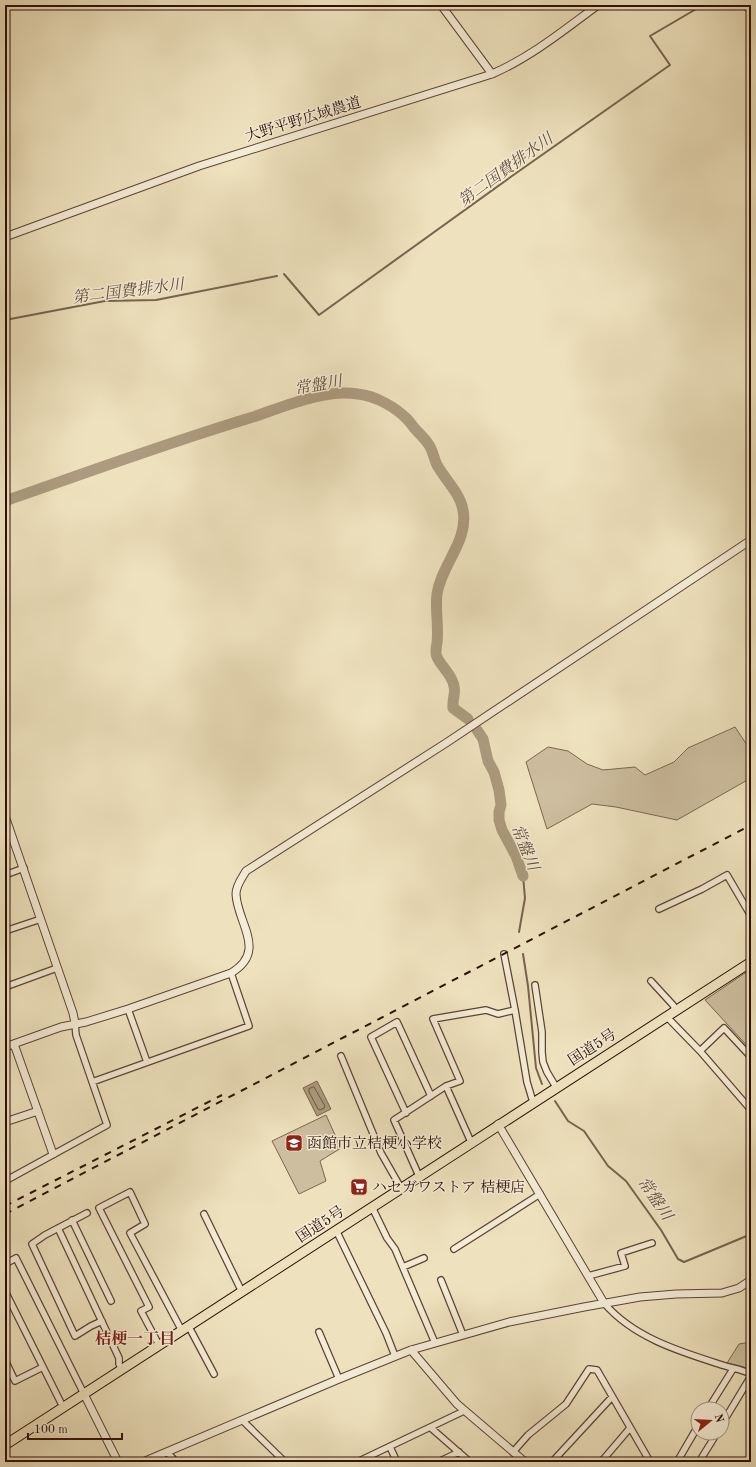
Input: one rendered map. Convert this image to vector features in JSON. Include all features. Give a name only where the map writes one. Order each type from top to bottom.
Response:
[{"type":"highway","name":"国道5号","points":[[5,1444],[186,1329],[498,1124],[751,962]]},
{"type":"street","points":[[441,5],[492,74]]},
{"type":"street","name":"大野平野広域農道","points":[[5,237],[199,166],[492,74],[511,66],[527,56],[598,5]]},
{"type":"street","points":[[5,1047],[75,1023],[86,1022],[128,1009],[231,973],[240,968],[250,948],[248,935],[238,905],[236,892],[238,884],[246,871],[446,743],[751,540]]},
{"type":"street","points":[[5,817],[41,919],[72,1013],[76,1035],[107,1124],[5,1181]]},
{"type":"street","points":[[5,875],[24,868]]},
{"type":"street","points":[[659,909],[702,890],[727,875],[751,916]]},
{"type":"street","points":[[5,931],[41,919]]},
{"type":"street","points":[[504,954],[527,1082],[533,1102]]},
{"type":"street","points":[[5,987],[57,968]]},
{"type":"street","points":[[92,1082],[249,1026],[231,973]]},
{"type":"street","points":[[651,981],[676,1010]]},
{"type":"street","points":[[535,985],[542,1032],[543,1062],[556,1087]]},
{"type":"street","points":[[128,1009],[147,1062]]},
{"type":"street","points":[[419,1176],[394,1120],[446,1086],[460,1081],[433,1019],[486,1010],[498,1014],[515,1010]]},
{"type":"street","points":[[666,1016],[700,1051],[751,1110]]},
{"type":"street","points":[[406,1112],[371,1037],[397,1022],[431,1096]]},
{"type":"street","points":[[700,1051],[724,1028],[751,1056]]},
{"type":"street","points":[[14,1044],[53,1154]]},
{"type":"street","points":[[341,1056],[381,1153],[401,1188]]},
{"type":"street","points":[[446,1086],[471,1142]]},
{"type":"street","points":[[5,1122],[38,1111]]},
{"type":"street","points":[[498,1124],[604,1303],[612,1312],[646,1337],[751,1375],[730,1410]]},
{"type":"street","points":[[159,1346],[141,1311],[149,1307],[99,1208],[130,1192],[145,1224],[130,1233],[214,1374]]},
{"type":"street","points":[[454,1249],[540,1194]]},
{"type":"street","points":[[372,1206],[387,1238],[395,1249],[435,1343]]},
{"type":"street","points":[[87,1213],[72,1220],[32,1244],[75,1336],[91,1326],[102,1322]]},
{"type":"street","points":[[204,1214],[242,1292]]},
{"type":"street","points":[[72,1220],[111,1301]]},
{"type":"street","points":[[58,1228],[119,1358],[119,1364],[122,1369]]},
{"type":"street","points":[[336,1230],[386,1333],[395,1356]]},
{"type":"street","points":[[588,1276],[625,1266],[621,1253],[652,1243]]},
{"type":"street","points":[[5,1264],[16,1258],[118,1462]]},
{"type":"street","points":[[403,1267],[424,1258]]},
{"type":"street","points":[[441,1280],[464,1335]]},
{"type":"street","points":[[143,1462],[395,1356],[435,1343],[509,1322],[640,1296],[722,1293],[739,1288],[750,1282]]},
{"type":"street","points":[[5,1291],[63,1407]]},
{"type":"street","points":[[319,1332],[339,1379]]},
{"type":"street","points":[[412,1350],[464,1411],[525,1462]]},
{"type":"street","points":[[5,1360],[15,1381],[43,1368]]},
{"type":"street","points":[[513,1452],[528,1434],[566,1404],[589,1369],[597,1370],[649,1460],[647,1462]]},
{"type":"street","points":[[713,1401],[733,1369]]},
{"type":"street","points":[[552,1462],[612,1397]]},
{"type":"street","points":[[357,1462],[464,1411]]},
{"type":"street","points":[[242,1420],[285,1462]]},
{"type":"street","points":[[431,1428],[470,1462]]},
{"type":"street","points":[[601,1462],[630,1428]]},
{"type":"street","points":[[677,1462],[690,1440]]},
{"type":"street","points":[[699,1462],[712,1441]]},
{"type":"street","points":[[390,1447],[397,1462]]},
{"type":"street","points":[[167,1452],[176,1462]]},
{"type":"street","points":[[438,1462],[458,1452]]},
{"type":"shaded area","points":[[735,727],[751,751],[751,778],[677,820],[616,807],[592,804],[547,829],[526,762],[548,747],[568,751],[587,764],[603,770],[635,767],[645,775],[674,762],[688,748]]},
{"type":"shaded area","points":[[751,969],[751,1050],[705,1000]]},
{"type":"shaded area","points":[[326,1115],[341,1148],[320,1161],[326,1181],[299,1194],[272,1141]]},
{"type":"shaded area","points":[[751,1342],[751,1371],[744,1367],[727,1363],[739,1344]]},
{"type":"water","points":[[317,1081],[331,1109],[317,1116],[303,1088]]},
{"type":"waterway","name":"第二国費排水川","points":[[284,274],[319,315],[512,176],[670,65],[650,36],[703,5]]},
{"type":"waterway","name":"第二国費排水川","points":[[736,5],[751,13]]},
{"type":"waterway","name":"第二国費排水川","points":[[5,320],[105,301],[156,300],[277,276]]},
{"type":"waterway","name":"常盤川","points":[[5,501],[160,447],[318,396],[345,393],[372,397],[391,406],[408,420],[426,441],[432,450],[437,465],[459,498],[463,510],[464,521],[462,532],[444,573],[437,594],[436,655],[453,682],[455,692],[453,708],[468,719]]},
{"type":"waterway","name":"常盤川","points":[[477,730],[483,739],[488,761],[494,772],[499,790],[501,805],[499,820],[502,830],[516,856],[523,876]]},
{"type":"waterway","name":"常盤川","points":[[519,932],[525,898],[523,876]]},
{"type":"waterway","name":"常盤川","points":[[523,954],[528,986],[536,1068],[542,1084]]},
{"type":"waterway","name":"常盤川","points":[[555,1101],[568,1121],[584,1131],[608,1166],[626,1181],[661,1230],[678,1259],[684,1262],[749,1235]]},
{"type":"railway","points":[[5,1214],[751,825]]},
{"type":"railway","points":[[5,1206],[222,1095]]},
{"type":"place","name":"函館市立桔梗小学校","points":[[294,1143]]},
{"type":"place","name":"ハセガワストア 桔梗店","points":[[359,1187]]},
{"type":"district","name":"桔梗一丁目","points":[[135,1338]]}]
